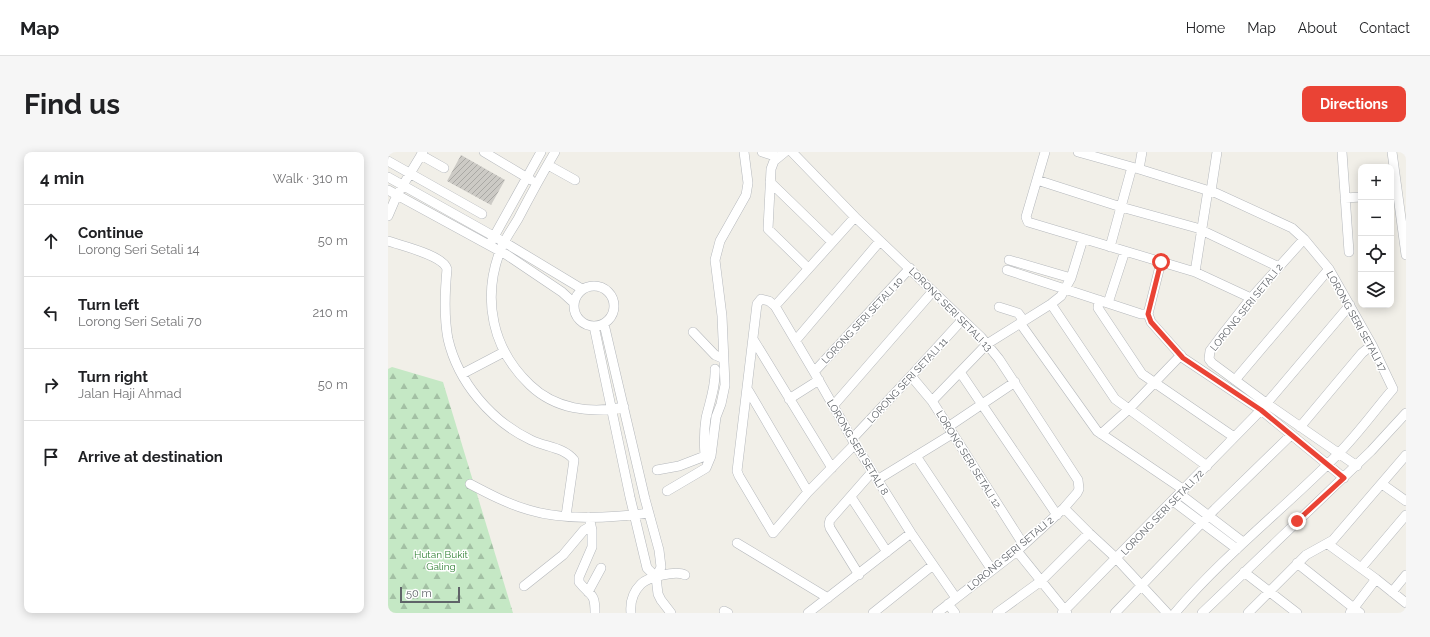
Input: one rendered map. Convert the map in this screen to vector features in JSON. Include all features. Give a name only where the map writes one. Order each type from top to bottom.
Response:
[{"type":"street","points":[[484,152],[537,184]]},
{"type":"street","points":[[492,241],[541,152]]},
{"type":"street","points":[[555,152],[500,251],[494,278],[491,308],[494,325],[504,352],[517,372],[533,387],[548,398],[572,408],[612,410],[624,407]]},
{"type":"street","points":[[667,491],[706,468],[716,417],[721,404],[725,385],[725,370],[722,358],[722,316],[715,260],[720,241],[746,195],[748,183],[744,152]]},
{"type":"street","points":[[762,152],[782,154]]},
{"type":"street","name":"LORONG SERI SETALI 13","points":[[792,152],[855,217],[910,268],[987,344],[1000,359],[1078,480],[1079,489]]},
{"type":"street","points":[[1045,152],[1026,217],[1028,222],[1195,272],[1251,298]]},
{"type":"street","name":"LORONG SERI SETALI 17","points":[[1078,152],[1210,191],[1292,228],[1304,239],[1329,269],[1372,345],[1393,389],[1338,453]]},
{"type":"street","points":[[1110,247],[1121,207],[1142,152]]},
{"type":"street","points":[[1195,272],[1217,152]]},
{"type":"street","points":[[1342,152],[1349,252]]},
{"type":"street","points":[[1392,152],[1393,164]]},
{"type":"street","points":[[388,216],[397,195],[422,153],[444,168]]},
{"type":"street","points":[[782,154],[773,164],[770,182],[768,229],[808,268]]},
{"type":"street","points":[[388,161],[482,214]]},
{"type":"street","points":[[548,165],[575,180]]},
{"type":"street","points":[[388,177],[492,241],[500,251],[562,292],[574,303]]},
{"type":"street","points":[[1037,180],[1121,207],[1191,226],[1279,266]]},
{"type":"street","points":[[770,182],[832,242]]},
{"type":"street","points":[[388,190],[492,241],[504,242],[582,289]]},
{"type":"street","points":[[1394,195],[1406,255]]},
{"type":"street","points":[[1346,198],[1358,197]]},
{"type":"street","points":[[808,492],[748,390],[757,304],[761,299],[769,301],[775,306],[855,217]]},
{"type":"street","points":[[932,401],[987,344],[1051,304],[1061,296],[1070,278],[1083,239]]},
{"type":"street","name":"LORONG SERI SETALI 2","points":[[1264,406],[1235,380],[1212,363],[1208,354],[1251,298],[1304,239]]},
{"type":"street","points":[[796,340],[880,241]]},
{"type":"street","points":[[388,242],[432,256],[441,260],[446,265],[447,332],[453,354],[462,374],[474,393],[493,414],[531,440],[566,452],[574,460],[566,516]]},
{"type":"street","points":[[1125,251],[1104,301],[1098,308],[1142,374],[1234,437]]},
{"type":"street","points":[[1009,260],[1070,278]]},
{"type":"street","points":[[1161,262],[1148,314],[1151,322],[1181,355],[1300,427],[1357,466]]},
{"type":"street","name":"LORONG SERI SETALI 10","points":[[789,399],[817,376],[910,268]]},
{"type":"street","points":[[1235,380],[1329,269]]},
{"type":"street","points":[[1007,270],[1148,314]]},
{"type":"street","points":[[595,285],[607,290],[612,295],[615,308],[609,320],[604,324],[594,326],[581,322],[576,316],[574,303],[578,293],[582,289],[595,285]]},
{"type":"street","points":[[833,406],[933,291]]},
{"type":"street","points":[[1051,304],[1115,399],[1207,466]]},
{"type":"street","name":"LORONG SERI SETALI 72","points":[[1065,612],[1264,406],[1350,305]]},
{"type":"street","name":"LORONG SERI SETALI 8","points":[[775,306],[874,476],[911,534],[956,598]]},
{"type":"street","points":[[999,307],[1018,313],[1022,322],[1097,431],[1182,492],[1206,520]]},
{"type":"street","name":"LORONG SERI SETALI 11","points":[[748,390],[737,471],[773,532],[808,492],[832,468],[853,442],[962,320]]},
{"type":"street","points":[[604,324],[649,513],[660,550],[661,567],[656,577],[658,594],[671,613]]},
{"type":"street","points":[[594,326],[634,515],[647,568],[656,577]]},
{"type":"street","points":[[693,332],[715,355],[722,358]]},
{"type":"street","points":[[753,339],[832,468]]},
{"type":"street","points":[[1300,427],[1362,353],[1372,345]]},
{"type":"street","points":[[462,374],[504,352]]},
{"type":"street","points":[[1101,434],[1129,409],[1181,355]]},
{"type":"street","points":[[708,456],[704,440],[706,420],[715,386],[715,369]]},
{"type":"street","points":[[960,372],[1057,514]]},
{"type":"street","name":"LORONG SERI SETALI 12","points":[[911,376],[932,401],[1041,581],[1065,612]]},
{"type":"street","points":[[859,575],[830,528],[830,520],[850,497],[874,476],[916,456],[982,404],[1015,382]]},
{"type":"street","points":[[1264,406],[1290,435],[1344,478]]},
{"type":"street","points":[[1202,613],[1357,466],[1406,413]]},
{"type":"street","points":[[1115,613],[1290,435]]},
{"type":"street","points":[[1175,613],[1240,546],[1338,453]]},
{"type":"street","points":[[1248,613],[1306,555],[1333,540],[1406,455]]},
{"type":"street","points":[[657,470],[679,466],[708,456]]},
{"type":"street","points":[[916,456],[992,570]]},
{"type":"street","points":[[470,484],[515,506],[542,513],[590,521],[649,513]]},
{"type":"street","points":[[1382,484],[1406,501]]},
{"type":"street","name":"LORONG SERI SETALI 2","points":[[937,613],[1020,547],[1064,508],[1079,489]]},
{"type":"street","points":[[850,497],[887,552]]},
{"type":"street","points":[[1173,501],[1206,520],[1240,546]]},
{"type":"street","points":[[1064,508],[1116,558],[1167,613]]},
{"type":"street","points":[[1361,568],[1406,515]]},
{"type":"street","points":[[524,586],[563,556],[590,521]]},
{"type":"street","points":[[590,521],[592,546],[579,577],[579,582],[593,597],[595,601],[595,613]]},
{"type":"street","points":[[997,613],[1041,581],[1089,533]]},
{"type":"street","points":[[808,613],[911,534]]},
{"type":"street","points":[[737,542],[828,598]]},
{"type":"street","points":[[1328,544],[1406,603]]},
{"type":"street","points":[[1297,563],[1354,611],[1376,579]]},
{"type":"street","points":[[873,613],[933,565]]},
{"type":"street","points":[[588,592],[601,568]]},
{"type":"street","points":[[1244,572],[1297,613]]},
{"type":"street","points":[[631,613],[631,605],[635,591],[642,583],[664,573],[685,575]]},
{"type":"street","points":[[1392,592],[1406,575]]},
{"type":"street","points":[[948,604],[955,613]]},
{"type":"green space","name":"Hutan Bukit Galing","points":[[392,367],[443,382],[513,613],[388,613],[388,369]]},
{"type":"building","points":[[461,155],[505,180],[491,205],[447,181]]},
{"type":"route","points":[[1161,262],[1148,314],[1151,322],[1183,358],[1261,410],[1344,478],[1297,521]]}]
